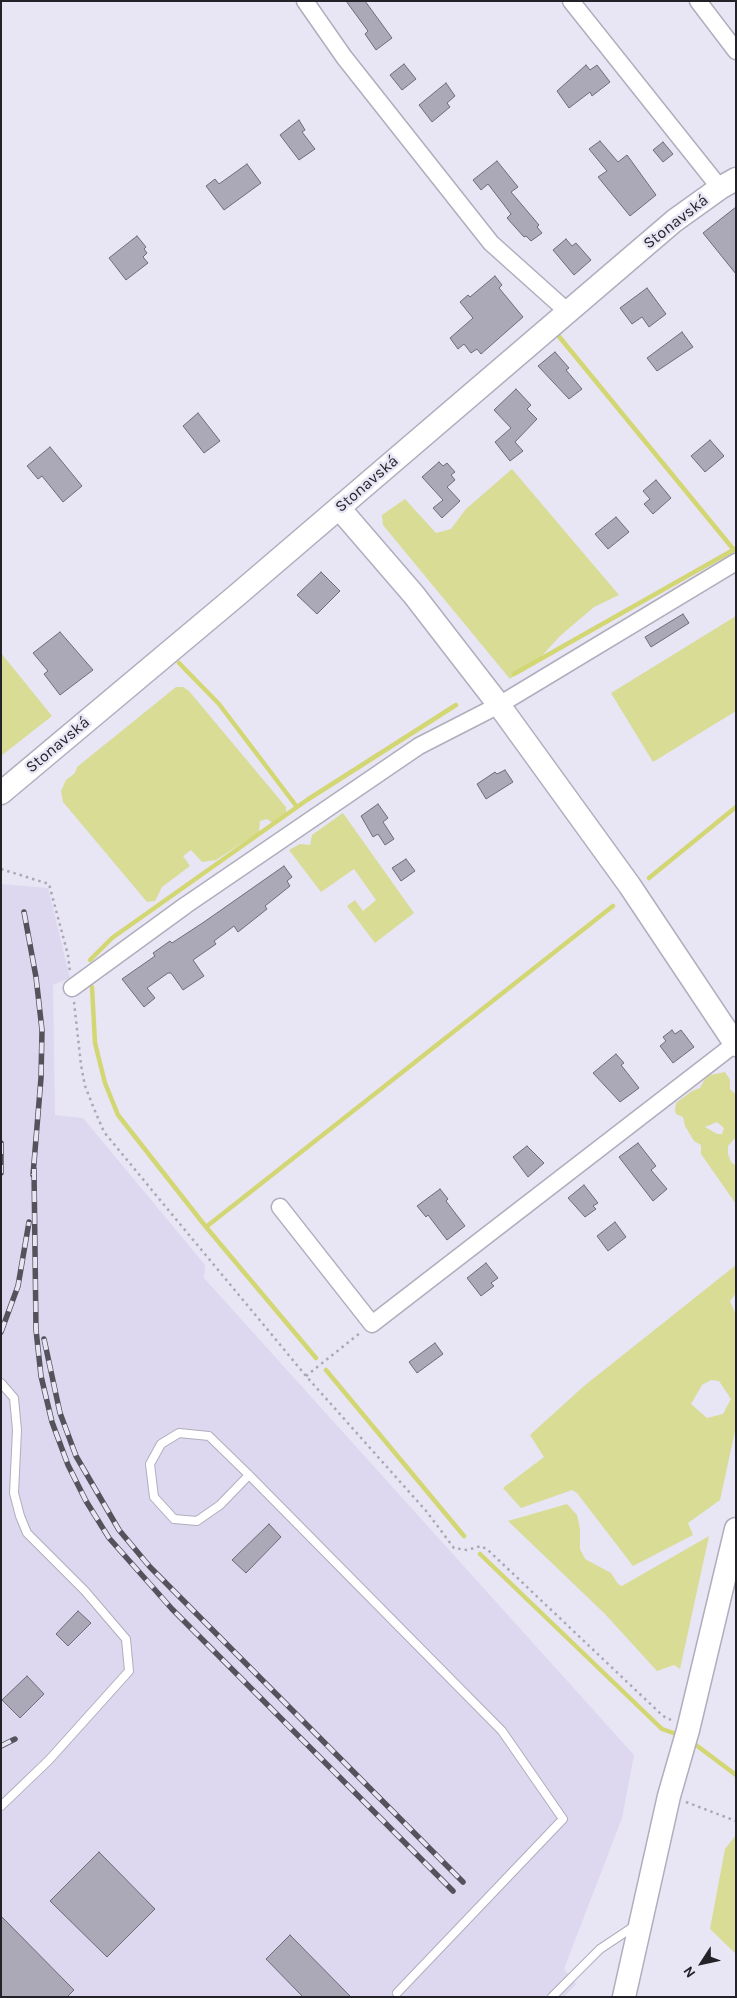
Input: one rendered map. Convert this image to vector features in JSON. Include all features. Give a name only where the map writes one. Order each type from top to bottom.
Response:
[{"type":"street","points":[[305,1],[344,57],[491,244],[568,312]]},
{"type":"street","points":[[571,1],[728,184]]},
{"type":"street","points":[[698,1],[736,52]]},
{"type":"street","name":"Stonavská","points":[[1,793],[339,508],[674,221],[728,184]]},
{"type":"street","points":[[280,1207],[372,1324],[736,1044],[630,886],[499,705],[414,595],[339,508]]},
{"type":"street","points":[[72,988],[186,905],[419,746],[499,705],[736,562]]},
{"type":"street","points":[[624,1997],[669,1796],[688,1729],[736,1529]]},
{"type":"lane","points":[[1,1383],[14,1398],[17,1430],[14,1494],[27,1533],[86,1591],[126,1639],[129,1671],[48,1760],[1,1806]]},
{"type":"lane","points":[[249,1475],[220,1505],[197,1521],[174,1518],[154,1497],[150,1464],[161,1444],[179,1433],[208,1436],[249,1475],[502,1731],[563,1819],[398,1995]]},
{"type":"lane","points":[[552,1997],[600,1949],[642,1921]]},
{"type":"path","points":[[1,869],[49,884],[68,955],[85,1086],[104,1132],[306,1376],[385,1462],[454,1548],[467,1550],[481,1546],[488,1550],[663,1716],[688,1729]]},
{"type":"path","points":[[306,1376],[372,1324]]},
{"type":"path","points":[[669,1796],[736,1821]]},
{"type":"shaded area","points":[[1,884],[48,888],[70,978],[53,985],[55,1115],[83,1118],[205,1265],[204,1278],[634,1755],[622,1818],[564,1969],[576,1984],[564,1997],[1,1997]]},
{"type":"green space","points":[[512,469],[619,595],[594,607],[560,636],[540,658],[510,679],[383,525],[382,515],[405,499],[436,533],[451,529],[466,509]]},
{"type":"green space","points":[[736,616],[736,711],[653,762],[611,693]]},
{"type":"green space","points":[[1,653],[52,716],[1,756]]},
{"type":"green space","points":[[176,687],[183,687],[189,691],[286,807],[286,812],[283,817],[273,823],[267,819],[260,821],[259,832],[216,860],[202,862],[191,850],[183,856],[190,866],[162,887],[155,901],[147,902],[63,802],[61,791],[66,780],[75,773],[77,767]]},
{"type":"green space","points":[[343,813],[414,913],[375,943],[347,906],[355,900],[363,911],[376,900],[354,869],[321,892],[289,850],[300,844],[310,845],[312,835]]},
{"type":"green space","points":[[725,1072],[730,1080],[730,1089],[736,1095],[736,1137],[728,1146],[728,1154],[731,1162],[736,1166],[736,1204],[701,1154],[701,1145],[694,1141],[685,1126],[683,1117],[676,1114],[675,1110],[676,1103],[692,1091],[700,1088],[705,1079],[710,1075]],"holes":[[[717,1122],[724,1128],[722,1134],[717,1134],[705,1127]]]},
{"type":"green space","points":[[736,1265],[736,1293],[730,1301],[736,1315],[736,1426],[720,1500],[688,1523],[693,1535],[633,1566],[577,1493],[572,1490],[521,1508],[503,1488],[544,1457],[530,1435],[584,1386]],"holes":[[[711,1380],[719,1381],[731,1399],[723,1414],[707,1418],[691,1404],[702,1385]]]},
{"type":"green space","points":[[567,1504],[577,1515],[580,1529],[580,1549],[585,1559],[611,1573],[618,1584],[622,1586],[709,1536],[680,1669],[674,1665],[657,1671],[605,1614],[508,1521]]},
{"type":"green space","points":[[736,1835],[736,1954],[710,1929],[725,1849]]},
{"type":"building","points":[[346,1],[365,1],[392,38],[376,50],[365,34],[368,31]]},
{"type":"building","points":[[404,64],[416,79],[402,90],[390,75]]},
{"type":"building","points":[[586,65],[590,70],[597,65],[610,82],[592,96],[590,92],[569,108],[557,91]]},
{"type":"building","points":[[446,83],[455,96],[447,103],[450,107],[432,122],[419,105]]},
{"type":"building","points":[[299,120],[305,130],[302,132],[315,149],[299,160],[280,135]]},
{"type":"building","points":[[600,141],[618,162],[627,155],[656,195],[630,216],[598,177],[607,171],[589,149]]},
{"type":"building","points":[[663,142],[673,154],[663,162],[653,150]]},
{"type":"building","points":[[497,161],[518,187],[511,192],[539,225],[537,227],[542,233],[531,241],[526,236],[524,237],[507,218],[511,214],[488,184],[481,190],[473,180]]},
{"type":"building","points":[[247,164],[261,183],[224,210],[206,186],[215,179],[219,184]]},
{"type":"building","points":[[736,207],[736,274],[703,233]]},
{"type":"building","points":[[137,236],[146,247],[144,249],[147,253],[143,257],[148,263],[126,280],[109,258]]},
{"type":"building","points":[[566,239],[572,246],[576,243],[591,260],[574,275],[553,250]]},
{"type":"building","points":[[495,276],[502,285],[499,288],[523,317],[481,354],[477,349],[471,353],[464,344],[458,349],[450,338],[473,318],[460,302],[468,295],[470,297]]},
{"type":"building","points":[[647,288],[666,314],[649,327],[642,317],[632,324],[620,308]]},
{"type":"building","points":[[682,332],[693,347],[657,371],[647,358]]},
{"type":"building","points":[[555,352],[569,368],[566,370],[582,389],[569,399],[538,366]]},
{"type":"building","points":[[516,389],[531,405],[527,409],[537,419],[515,442],[523,451],[510,461],[495,442],[511,428],[494,410]]},
{"type":"building","points":[[198,413],[220,441],[204,453],[183,426]]},
{"type":"building","points":[[710,440],[724,456],[705,472],[691,456]]},
{"type":"building","points":[[50,447],[82,486],[63,502],[42,476],[38,479],[27,466]]},
{"type":"building","points":[[439,462],[443,466],[447,463],[455,472],[451,475],[455,480],[447,487],[460,501],[442,518],[433,508],[443,500],[422,477]]},
{"type":"building","points":[[656,480],[671,498],[653,514],[644,504],[650,499],[643,491]]},
{"type":"building","points":[[616,517],[629,532],[608,549],[595,534]]},
{"type":"building","points":[[321,572],[340,591],[317,614],[297,595]]},
{"type":"building","points":[[683,614],[689,623],[651,647],[645,637]]},
{"type":"building","points":[[60,632],[93,670],[60,695],[44,674],[48,671],[33,653]]},
{"type":"building","points":[[505,770],[513,782],[486,799],[477,784],[495,772],[497,774]]},
{"type":"building","points":[[378,804],[388,818],[383,822],[394,839],[385,845],[378,834],[373,837],[361,816]]},
{"type":"building","points":[[406,859],[415,871],[401,881],[392,868]]},
{"type":"building","points":[[284,866],[292,877],[287,881],[290,886],[265,906],[267,909],[238,932],[234,926],[214,941],[216,944],[193,960],[204,976],[183,990],[171,973],[168,973],[147,988],[155,998],[144,1007],[122,979],[155,956],[153,953],[170,941],[172,943],[204,922]]},
{"type":"building","points":[[672,1030],[675,1034],[681,1030],[694,1047],[673,1063],[660,1046],[666,1041],[663,1037]]},
{"type":"building","points":[[616,1054],[624,1063],[621,1065],[639,1088],[620,1102],[593,1073]]},
{"type":"building","points":[[638,1143],[656,1166],[651,1170],[667,1189],[653,1201],[619,1157]]},
{"type":"building","points":[[527,1146],[544,1163],[528,1177],[513,1157]]},
{"type":"building","points":[[584,1185],[598,1203],[593,1206],[596,1209],[585,1217],[568,1198]]},
{"type":"building","points":[[440,1189],[448,1199],[446,1201],[465,1226],[447,1240],[428,1215],[426,1217],[417,1206]]},
{"type":"building","points":[[615,1222],[626,1237],[608,1251],[597,1236]]},
{"type":"building","points":[[486,1263],[498,1278],[491,1283],[494,1286],[481,1296],[467,1278]]},
{"type":"building","points":[[435,1343],[443,1354],[417,1373],[409,1362]]},
{"type":"building","points":[[269,1524],[281,1537],[246,1573],[232,1560]]},
{"type":"building","points":[[78,1611],[91,1623],[68,1646],[56,1634]]},
{"type":"building","points":[[27,1676],[44,1694],[20,1718],[2,1700]]},
{"type":"building","points":[[99,1852],[155,1909],[107,1957],[50,1901]]},
{"type":"building","points":[[1,1916],[74,1990],[67,1997],[1,1997]]},
{"type":"building","points":[[290,1935],[351,1997],[303,1997],[266,1959]]},
{"type":"waterway","points":[[557,334],[734,550]]},
{"type":"waterway","points":[[514,674],[735,549]]},
{"type":"waterway","points":[[179,663],[219,704],[297,807]]},
{"type":"waterway","points":[[90,960],[112,938],[307,800],[456,705]]},
{"type":"waterway","points":[[649,878],[736,807]]},
{"type":"waterway","points":[[206,1227],[613,906]]},
{"type":"waterway","points":[[92,987],[95,1043],[105,1083],[118,1115],[206,1227],[316,1358]]},
{"type":"waterway","points":[[326,1370],[464,1536]]},
{"type":"waterway","points":[[480,1554],[662,1729],[679,1735]]},
{"type":"waterway","points":[[692,1742],[736,1775]]},
{"type":"railway","points":[[24,912],[36,977],[42,1030],[41,1078],[33,1175]]},
{"type":"railway","points":[[1,1143],[1,1173]]},
{"type":"railway","points":[[34,1169],[36,1330],[41,1376],[52,1422],[68,1465],[86,1501],[109,1538],[172,1609],[453,1891]]},
{"type":"railway","points":[[1,1332],[18,1286],[29,1222]]},
{"type":"railway","points":[[44,1339],[60,1413],[76,1456],[119,1530],[150,1567],[463,1882]]},
{"type":"railway","points":[[1,1746],[15,1739]]}]
